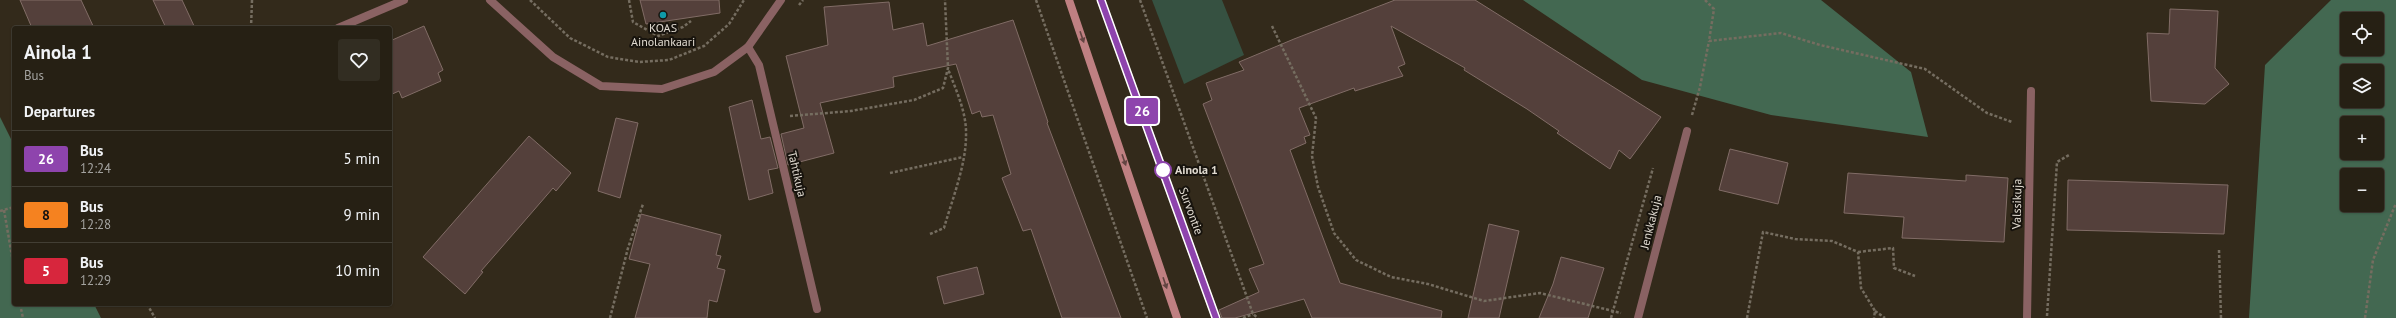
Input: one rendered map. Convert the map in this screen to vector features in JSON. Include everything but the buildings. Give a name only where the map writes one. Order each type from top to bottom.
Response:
[{"type":"main road","points":[[1069,0],[1177,318]]},
{"type":"main road","name":"Survontie","points":[[1101,0],[1216,318]]},
{"type":"street","points":[[343,26],[404,0]]},
{"type":"street","points":[[490,0],[553,57],[601,86],[662,89],[714,72],[748,47],[781,0]]},
{"type":"street","name":"Tahtikuja","points":[[748,47],[759,65],[817,309]]},
{"type":"street","name":"Valssikuja","points":[[2027,318],[2031,91]]},
{"type":"street","name":"Jenkkakuja","points":[[1638,318],[1686,131]]},
{"type":"path","points":[[251,26],[252,0]]},
{"type":"path","points":[[530,0],[570,38],[608,57],[639,62],[669,60],[704,46],[729,24],[744,0]]},
{"type":"path","points":[[629,0],[633,22],[658,36],[683,26],[691,21]]},
{"type":"path","points":[[772,118],[851,111],[914,100],[943,88],[948,68],[945,0]]},
{"type":"path","points":[[1036,0],[1147,318]]},
{"type":"path","points":[[1140,0],[1253,314],[1258,318]]},
{"type":"path","points":[[1686,131],[1700,87],[1714,9],[1705,0]]},
{"type":"path","points":[[1272,26],[1316,118],[1312,156],[1318,188],[1334,232],[1356,260],[1391,277],[1428,284],[1484,301],[1540,292],[1613,311]]},
{"type":"path","points":[[1709,41],[1781,33],[1820,45],[1925,69],[1987,113],[2030,129]]},
{"type":"path","points":[[930,234],[944,228],[958,182],[966,136],[961,104],[948,68]]},
{"type":"path","points":[[2047,318],[2057,162],[2069,155]]},
{"type":"path","points":[[890,173],[963,157]]},
{"type":"path","points":[[1611,318],[1653,168]]},
{"type":"path","points":[[2365,318],[2373,260],[2396,203]]},
{"type":"path","points":[[610,318],[628,248],[643,204]]},
{"type":"path","points":[[0,211],[12,208]]},
{"type":"path","points":[[4,210],[12,256]]},
{"type":"path","points":[[1747,318],[1763,232],[1795,239],[1832,241],[1858,252],[1893,248],[1894,268],[1915,276]]},
{"type":"path","points":[[2219,250],[2221,318]]},
{"type":"path","points":[[1858,252],[1862,288],[1875,311],[1885,318]]},
{"type":"path","points":[[20,306],[23,318]]},
{"type":"path","points":[[148,306],[156,318]]},
{"type":"path","points":[[1874,318],[1875,311]]},
{"type":"path","points":[[1243,318],[1253,314]]},
{"type":"green space","points":[[1152,0],[1222,0],[1244,55],[1184,84]]},
{"type":"green space","points":[[1523,0],[1821,0],[1911,72],[1928,137],[1771,115],[1642,80]]},
{"type":"green space","points":[[2331,0],[2396,0],[2396,318],[2249,318],[2265,65]]},
{"type":"green space","points":[[0,117],[12,141],[12,306],[95,306],[101,318],[0,318]]},
{"type":"bus line","name":"26","points":[[1101,0],[1216,318]]},
{"type":"place","name":"KOAS Ainolankaari","points":[[663,15]]},
{"type":"place","name":"Ainola 1","points":[[1163,170]]}]
